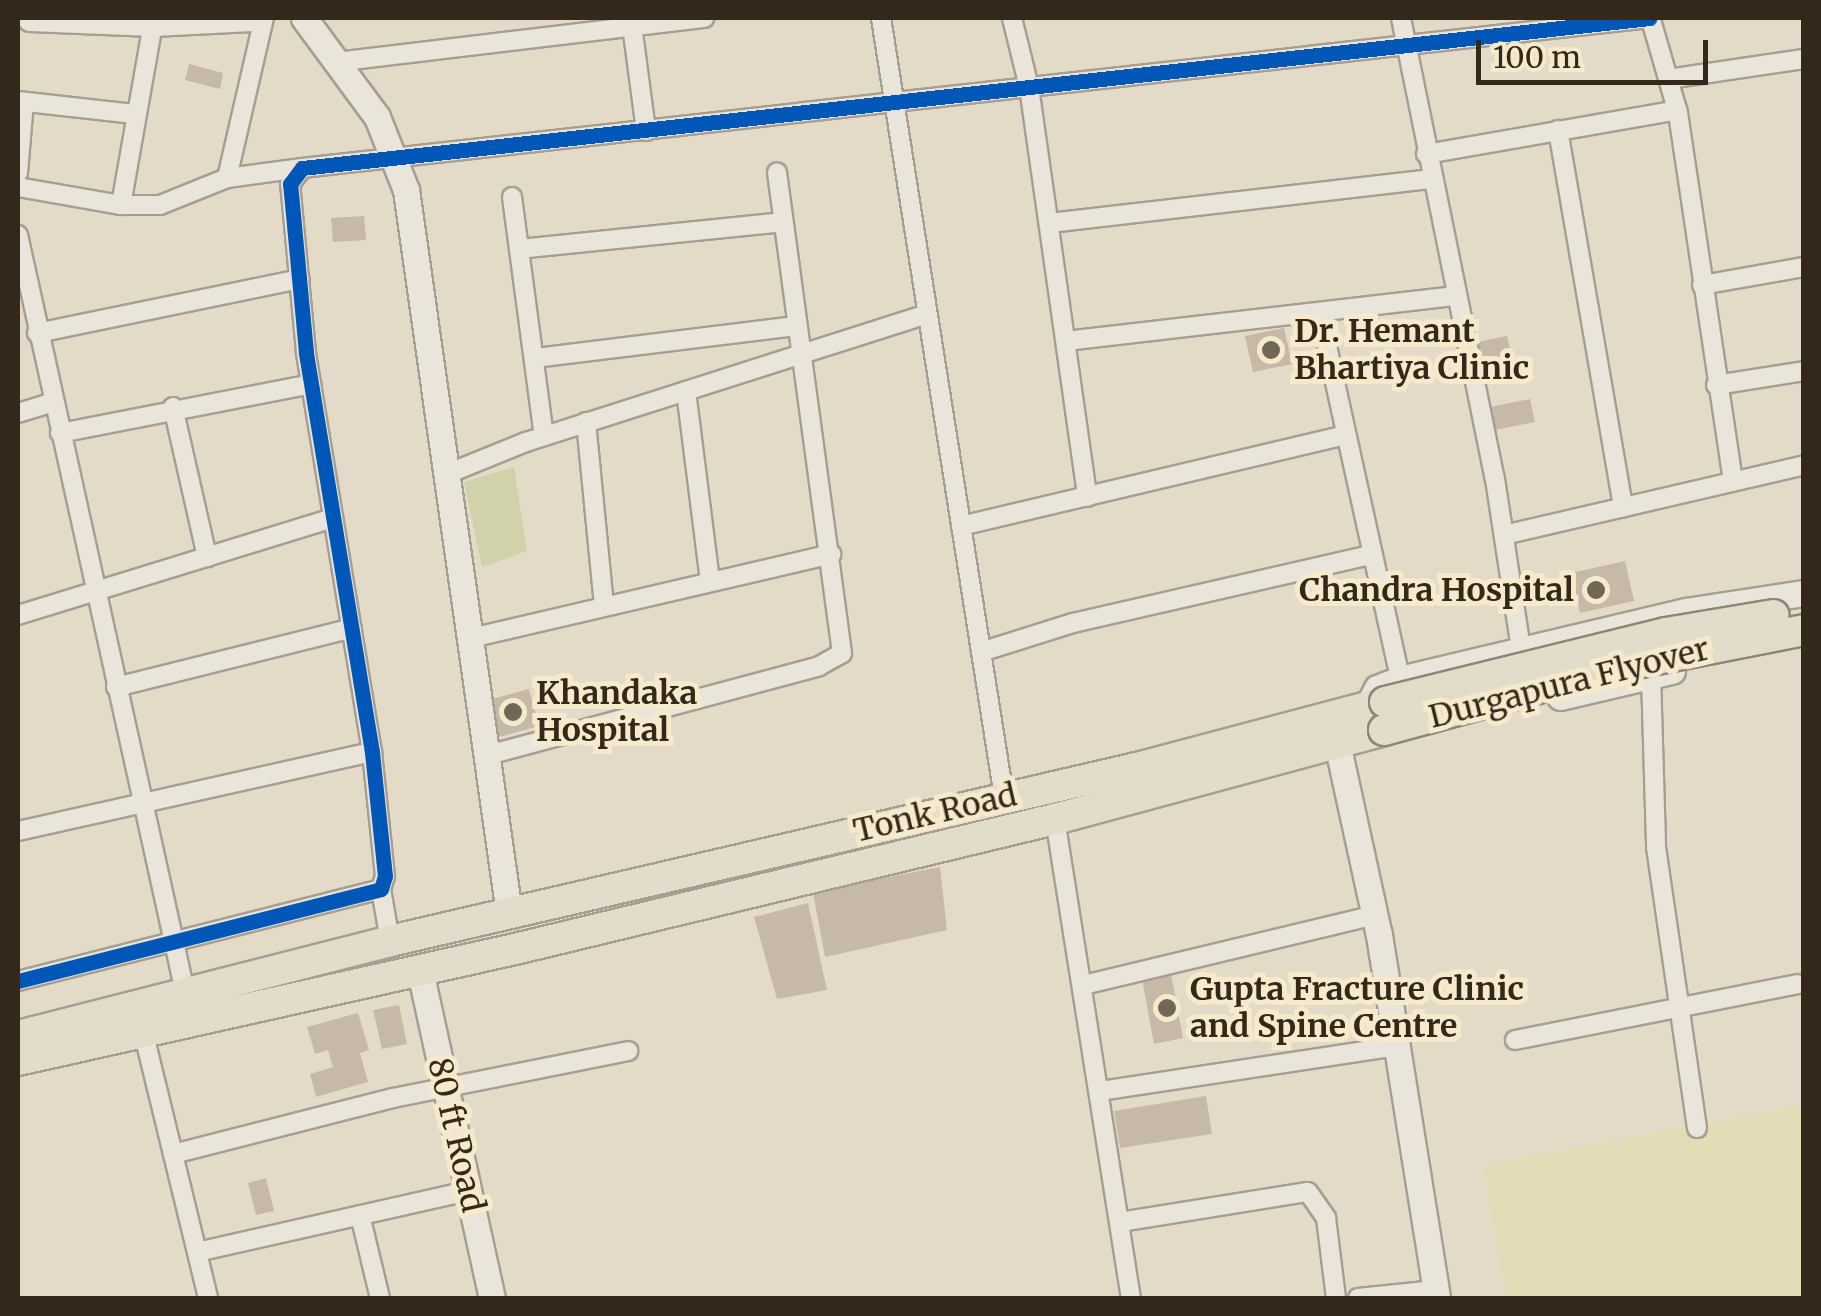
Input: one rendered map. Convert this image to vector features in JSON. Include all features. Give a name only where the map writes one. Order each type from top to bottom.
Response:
[{"type":"main road","name":"Durgapura Flyover","points":[[1337,743],[1384,704],[1666,632],[1804,610]]},
{"type":"main road","name":"Durgapura Flyover","points":[[1384,704],[1616,667],[1804,630]]},
{"type":"main road","name":"Tonk Road","points":[[53,1038],[186,992],[1384,704]]},
{"type":"main road","name":"Tonk Road","points":[[53,1038],[144,1035],[420,972],[1055,819],[1337,743]]},
{"type":"main road","points":[[18,1022],[53,1038]]},
{"type":"main road","points":[[18,1036],[53,1038]]},
{"type":"main road","points":[[18,1060],[53,1038]]},
{"type":"main road","points":[[18,1080],[53,1038]]},
{"type":"street","points":[[30,18],[153,23],[251,18]]},
{"type":"street","points":[[227,178],[264,18]]},
{"type":"street","points":[[304,18],[377,117],[397,160],[447,474],[509,913]]},
{"type":"street","points":[[335,62],[632,22],[704,18]]},
{"type":"street","points":[[880,18],[1004,797]]},
{"type":"street","points":[[1012,18],[1029,87],[1087,497]]},
{"type":"street","points":[[1402,18],[1453,296],[1504,535],[1522,648]]},
{"type":"street","points":[[18,187],[121,205],[160,205],[227,178],[302,168],[1405,46],[1533,25],[1650,19],[1677,110],[1733,481]]},
{"type":"street","points":[[632,22],[646,131]]},
{"type":"street","points":[[121,205],[153,23]]},
{"type":"street","points":[[1668,79],[1804,59]]},
{"type":"street","points":[[18,173],[21,101],[134,114]]},
{"type":"street","points":[[1426,154],[1677,110]]},
{"type":"street","points":[[1558,130],[1624,507]]},
{"type":"street","points":[[302,168],[290,184],[299,279],[311,384],[372,752],[385,876],[381,890],[390,941]]},
{"type":"street","points":[[488,755],[836,661],[843,643],[776,172]]},
{"type":"street","points":[[1050,223],[1431,179]]},
{"type":"street","points":[[512,197],[544,436]]},
{"type":"street","points":[[519,250],[783,222]]},
{"type":"street","points":[[18,235],[24,311],[37,333],[186,992]]},
{"type":"street","points":[[1702,285],[1804,267]]},
{"type":"street","points":[[37,333],[299,279]]},
{"type":"street","points":[[1066,341],[1453,296]]},
{"type":"street","points":[[447,474],[544,436],[926,314]]},
{"type":"street","points":[[1320,314],[1370,556],[1384,704]]},
{"type":"street","points":[[535,358],[797,326]]},
{"type":"street","points":[[1716,385],[1804,371]]},
{"type":"street","points":[[60,434],[173,407],[311,384]]},
{"type":"street","points":[[686,392],[710,580]]},
{"type":"street","points":[[18,412],[53,402]]},
{"type":"street","points":[[173,407],[206,557]]},
{"type":"street","points":[[586,422],[604,605]]},
{"type":"street","points":[[961,526],[1345,435]]},
{"type":"street","points":[[1504,535],[1804,465]]},
{"type":"street","points":[[18,616],[333,518]]},
{"type":"street","points":[[471,638],[831,554]]},
{"type":"street","points":[[981,652],[1073,623],[1370,556]]},
{"type":"street","name":"Tonk Road","points":[[1384,704],[1522,648],[1804,593]]},
{"type":"street","points":[[1764,599],[1772,649]]},
{"type":"street","points":[[116,687],[352,628]]},
{"type":"street","name":"Tonk Road","points":[[1337,743],[1374,747],[1651,675],[1804,643]]},
{"type":"street","points":[[1651,675],[1656,847],[1698,1128]]},
{"type":"street","points":[[1337,743],[1375,915],[1437,1294],[1358,1298]]},
{"type":"street","points":[[19,826],[144,805],[372,752]]},
{"type":"street","points":[[1055,819],[1131,1298]]},
{"type":"street","points":[[18,981],[176,945],[381,890]]},
{"type":"street","points":[[1084,985],[1375,915]]},
{"type":"street","name":"80 ft Road","points":[[420,972],[492,1298]]},
{"type":"street","points":[[1514,1040],[1797,984]]},
{"type":"street","points":[[144,1035],[208,1298]]},
{"type":"street","points":[[1100,1091],[1398,1046]]},
{"type":"street","points":[[173,1154],[446,1088],[628,1051]]},
{"type":"street","points":[[196,1252],[468,1191]]},
{"type":"street","points":[[1120,1222],[1308,1192],[1326,1218],[1336,1298]]},
{"type":"street","points":[[360,1215],[380,1298]]},
{"type":"shaded area","points":[[1803,1105],[1803,1298],[1506,1298],[1482,1165]]},
{"type":"green space","points":[[514,467],[527,551],[482,567],[464,482]]},
{"type":"building","points":[[189,64],[223,73],[220,89],[185,80]]},
{"type":"building","points":[[364,216],[366,240],[333,242],[331,218]]},
{"type":"building","points":[[1284,328],[1292,364],[1253,372],[1245,336]]},
{"type":"building","points":[[1507,336],[1513,363],[1474,372],[1468,344]]},
{"type":"building","points":[[1530,399],[1535,422],[1490,431],[1485,408]]},
{"type":"building","points":[[1625,561],[1634,601],[1580,613],[1571,573]]},
{"type":"building","points":[[529,689],[539,726],[495,738],[485,701]]},
{"type":"building","points":[[940,867],[947,930],[825,957],[813,892]]},
{"type":"building","points":[[808,903],[827,990],[777,999],[754,917]]},
{"type":"building","points":[[1171,974],[1183,1038],[1154,1044],[1142,979]]},
{"type":"building","points":[[399,1005],[407,1044],[382,1049],[373,1010]]},
{"type":"building","points":[[358,1013],[369,1050],[360,1053],[368,1082],[316,1097],[310,1074],[333,1067],[328,1050],[315,1054],[307,1027]]},
{"type":"building","points":[[1206,1096],[1212,1134],[1120,1148],[1114,1111]]},
{"type":"building","points":[[266,1178],[274,1211],[256,1215],[248,1183]]},
{"type":"cycle path","points":[[18,981],[381,889],[385,876],[372,752],[306,352],[290,184],[302,168],[1650,18]]},
{"type":"place","name":"Dr. Hemant Bhartiya Clinic","points":[[1271,350]]},
{"type":"place","name":"Chandra Hospital","points":[[1596,590]]},
{"type":"place","name":"Khandaka Hospital","points":[[513,712]]},
{"type":"place","name":"Gupta Fracture Clinic and Spine Centre","points":[[1167,1008]]}]
